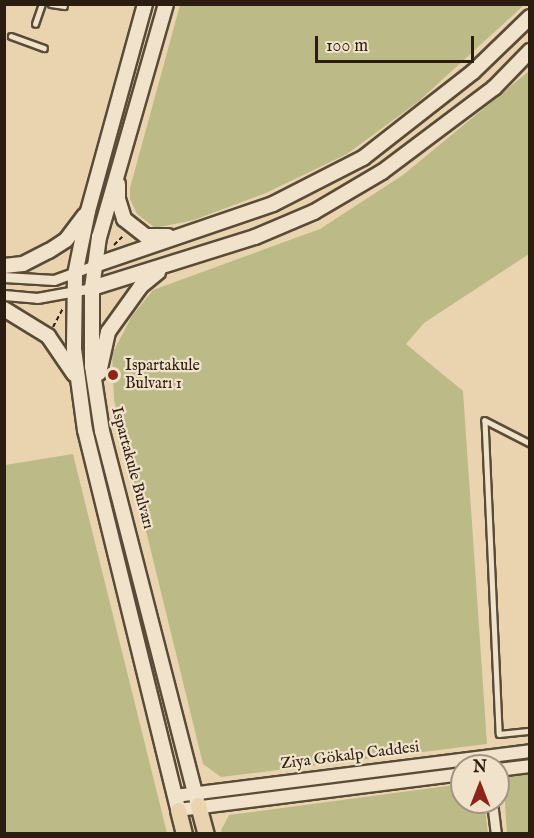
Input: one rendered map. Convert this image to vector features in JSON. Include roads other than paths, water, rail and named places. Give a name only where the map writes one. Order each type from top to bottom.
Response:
[{"type":"main road","name":"Ispartakule Bulvarı","points":[[145,4],[88,211],[75,275],[76,379],[85,430],[184,834]]},
{"type":"main road","name":"Ispartakule Bulvarı","points":[[166,4],[121,165],[105,210],[92,288],[92,366],[98,414],[206,834]]},
{"type":"main road","points":[[95,265],[273,204],[363,158],[472,72],[530,17]]},
{"type":"main road","points":[[92,288],[255,237],[314,212],[382,172],[494,88],[530,51]]},
{"type":"main road","points":[[121,165],[117,199],[124,219],[146,236],[179,237]]},
{"type":"main road","points":[[4,266],[23,264],[66,240],[88,211]]},
{"type":"main road","points":[[98,414],[99,362],[108,332],[141,286],[166,265]]},
{"type":"main road","points":[[4,309],[48,336],[76,379]]},
{"type":"street","points":[[4,277],[33,281],[75,275],[95,265]]},
{"type":"street","points":[[4,295],[37,298],[92,288]]},
{"type":"street","name":"Ziya Gökalp Caddesi","points":[[510,756],[530,751]]},
{"type":"street","points":[[510,768],[530,765]]},
{"type":"street","name":"Ziya Gökalp Caddesi","points":[[196,798],[450,766]]},
{"type":"street","points":[[176,803],[196,798],[450,775]]},
{"type":"street","points":[[494,814],[496,834]]},
{"type":"lane","points":[[35,24],[42,4]]},
{"type":"lane","points":[[51,4],[64,6]]},
{"type":"lane","points":[[11,36],[44,48]]},
{"type":"lane","points":[[530,444],[485,421],[499,734],[530,731]]},
{"type":"place","name":"Ispartakule Bulvarı 1","points":[[113,375]]}]
